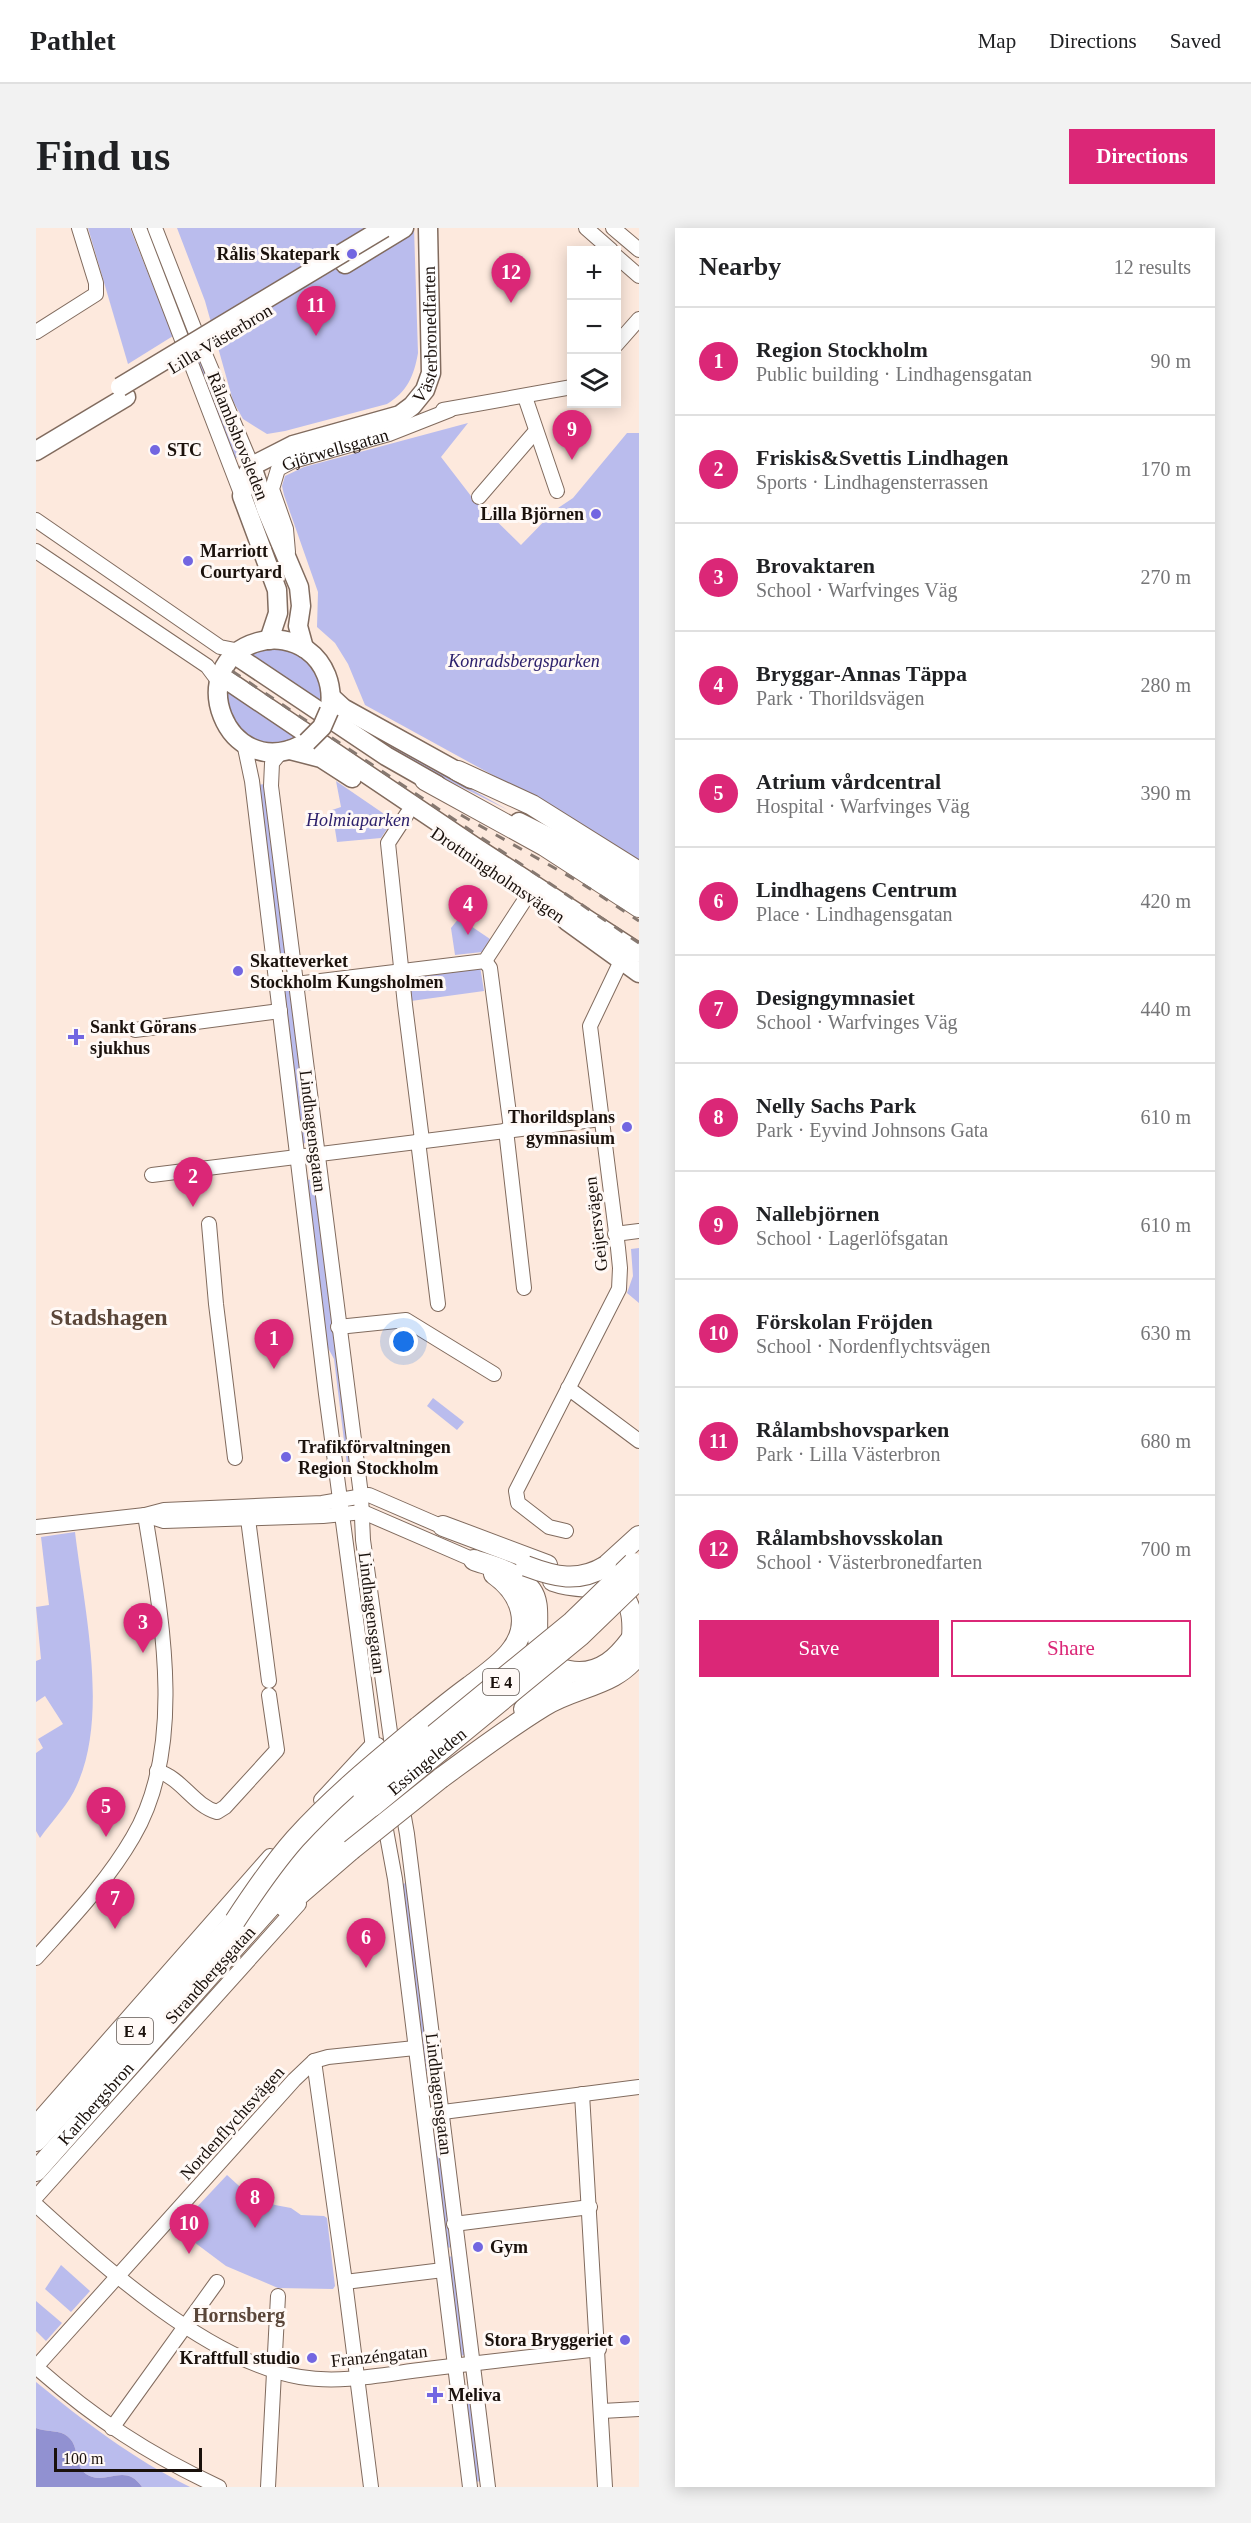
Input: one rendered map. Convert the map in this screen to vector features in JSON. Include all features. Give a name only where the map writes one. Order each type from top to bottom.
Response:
[{"type":"highway","points":[[459,771],[532,805],[639,872]]},
{"type":"highway","points":[[425,780],[561,856],[639,907]]},
{"type":"highway","points":[[443,1526],[552,1566],[614,1575],[634,1590],[639,1597]]},
{"type":"highway","points":[[521,1580],[555,1576],[567,1578],[590,1574],[606,1566],[639,1536]]},
{"type":"highway","points":[[476,1552],[521,1580],[534,1594],[539,1642],[543,1652],[554,1665],[572,1672]]},
{"type":"highway","points":[[228,1955],[351,1850],[494,1738],[546,1704],[620,1674],[637,1640],[633,1614],[623,1598],[606,1588],[503,1580],[476,1552]]},
{"type":"highway","name":"Essingeleden","points":[[235,1921],[347,1807],[637,1566]]},
{"type":"highway","name":"Essingeleden","points":[[228,1955],[287,1888],[345,1831],[580,1636],[637,1566]]},
{"type":"highway","points":[[235,1921],[262,1879],[295,1839],[327,1806],[380,1759],[511,1652],[522,1623],[521,1580]]},
{"type":"highway","points":[[494,1738],[551,1682],[572,1672],[597,1669],[637,1640]]},
{"type":"highway","name":"Karlbergsbron","points":[[36,2141],[235,1921]]},
{"type":"highway","name":"Karlbergsbron","points":[[36,2170],[228,1955]]},
{"type":"main road","name":"Lilla Västerbron","points":[[36,451],[123,392],[384,228]]},
{"type":"main road","name":"Lilla Västerbron","points":[[36,438],[123,392],[404,228]]},
{"type":"main road","name":"Västerbronedfarten","points":[[387,428],[412,406],[425,390],[431,373],[428,228]]},
{"type":"main road","name":"Gjörwellsgatan","points":[[252,466],[292,446],[332,442],[387,428]]},
{"type":"main road","points":[[242,496],[247,474],[252,466]]},
{"type":"main road","name":"Rålambshovsleden","points":[[252,466],[301,596],[298,626],[304,648]]},
{"type":"main road","points":[[242,496],[259,488]]},
{"type":"main road","name":"Rålambshovsleden","points":[[242,496],[278,590],[278,613],[269,640]]},
{"type":"main road","points":[[244,743],[230,731],[221,714],[218,701],[225,668],[253,643],[283,640],[304,648],[318,660],[325,671],[330,704],[319,730],[307,742],[286,751]]},
{"type":"main road","points":[[240,655],[386,756],[425,780],[476,801],[601,863]]},
{"type":"main road","name":"Drottningholmsvägen","points":[[223,681],[639,953]]},
{"type":"main road","points":[[330,704],[343,708],[459,771],[556,831],[639,887]]},
{"type":"main road","name":"Drottningholmsvägen","points":[[244,743],[258,750],[286,751],[321,758],[630,962]]},
{"type":"main road","name":"Drottningholmsvägen","points":[[570,909],[639,972]]},
{"type":"street","points":[[36,332],[96,294],[96,283],[79,228]]},
{"type":"street","name":"Rålambshovsleden","points":[[139,228],[242,496]]},
{"type":"street","name":"Rålambshovsleden","points":[[155,228],[252,466]]},
{"type":"street","points":[[586,228],[606,246]]},
{"type":"street","points":[[613,228],[639,250]]},
{"type":"street","points":[[621,260],[639,276]]},
{"type":"street","points":[[621,339],[639,319]]},
{"type":"street","name":"Gjörwellsgatan","points":[[387,428],[432,410],[450,410],[567,388]]},
{"type":"street","points":[[525,397],[535,432],[557,491]]},
{"type":"street","points":[[479,497],[535,432]]},
{"type":"street","name":"Gjörwellsgatan","points":[[289,561],[286,529],[272,489],[275,476],[285,464],[332,442]]},
{"type":"street","points":[[36,520],[220,647],[240,655]]},
{"type":"street","name":"Drottningholmsvägen","points":[[36,551],[207,666],[223,681]]},
{"type":"street","name":"Lindhagensgatan","points":[[244,743],[251,772],[339,1498],[371,1746],[388,1839],[470,2487]]},
{"type":"street","name":"Lindhagensgatan","points":[[286,751],[272,763],[271,779],[338,1327],[361,1495],[363,1540],[391,1742],[407,1834],[488,2487]]},
{"type":"street","points":[[407,814],[388,843],[438,1304]]},
{"type":"street","points":[[485,961],[528,895]]},
{"type":"street","points":[[296,984],[485,961]]},
{"type":"street","points":[[485,961],[491,976],[524,1288]]},
{"type":"street","name":"Geijersvägen","points":[[566,1531],[549,1527],[518,1503],[516,1491],[619,1289],[620,1268],[590,1026],[607,990],[630,962]]},
{"type":"street","points":[[135,1030],[280,1011]]},
{"type":"street","points":[[152,1175],[601,1119]]},
{"type":"street","points":[[209,1224],[216,1304],[235,1458]]},
{"type":"street","points":[[615,1234],[639,1231]]},
{"type":"street","points":[[338,1327],[406,1320],[494,1374]]},
{"type":"street","points":[[568,1388],[639,1441]]},
{"type":"street","points":[[36,1527],[145,1515],[164,1509],[322,1503],[361,1495],[378,1498],[443,1526],[476,1552]]},
{"type":"street","points":[[145,1515],[164,1521],[363,1512],[476,1552]]},
{"type":"street","points":[[37,1956],[103,1882],[134,1836],[149,1801],[157,1771],[165,1727],[166,1686],[145,1515]]},
{"type":"street","points":[[157,1771],[170,1775],[208,1809],[217,1812],[225,1807],[277,1750],[248,1519]]},
{"type":"street","points":[[355,1617],[374,1617]]},
{"type":"street","points":[[371,1746],[391,1742]]},
{"type":"street","name":"Strandbergsgatan","points":[[36,2122],[264,1863],[371,1746]]},
{"type":"street","name":"Strandbergsgatan","points":[[36,2197],[330,1869],[351,1851],[378,1840],[407,1834]]},
{"type":"street","points":[[370,2487],[345,2282],[314,2061],[328,2057],[415,2048]]},
{"type":"street","name":"Nordenflychtsvägen","points":[[36,2367],[294,2080],[314,2061]]},
{"type":"street","points":[[424,2115],[639,2087]]},
{"type":"street","points":[[582,2094],[599,2349],[605,2487]]},
{"type":"street","name":"Franzéngatan","points":[[36,2205],[119,2277],[185,2326],[228,2351],[274,2371],[326,2380],[357,2378],[599,2349]]},
{"type":"street","points":[[454,2224],[590,2207]]},
{"type":"street","points":[[345,2282],[443,2270]]},
{"type":"street","points":[[112,2428],[217,2282]]},
{"type":"street","points":[[268,2487],[278,2296]]},
{"type":"street","points":[[36,2367],[74,2400],[153,2455],[219,2487]]},
{"type":"street","points":[[602,2411],[639,2409]]},
{"type":"green space","points":[[88,228],[130,228],[173,336],[128,364]]},
{"type":"green space","points":[[145,228],[153,228],[240,454],[234,460]]},
{"type":"green space","points":[[177,228],[414,228],[418,353],[412,376],[405,389],[387,404],[285,431],[267,434],[243,419],[233,401],[205,301]]},
{"type":"green space","name":"Konradsbergsparken","points":[[468,423],[441,457],[471,496],[521,545],[555,510],[573,498],[627,433],[639,433],[639,861],[569,817],[365,705],[348,664],[335,643],[317,627],[318,592],[284,495],[282,486],[285,476],[304,467]]},
{"type":"green space","points":[[266,647],[291,650],[306,658],[319,680],[322,705],[247,655]]},
{"type":"green space","points":[[226,686],[301,737],[288,743],[264,743],[245,735],[230,716]]},
{"type":"green space","points":[[344,718],[508,810],[403,758]]},
{"type":"green space","name":"Holmiaparken","points":[[336,781],[393,820],[381,838],[337,842],[332,810],[341,807]]},
{"type":"green space","points":[[265,784],[288,965],[279,966],[257,785]]},
{"type":"green space","points":[[459,918],[490,939],[482,952],[455,955],[451,928]]},
{"type":"green space","points":[[480,966],[484,991],[411,1001],[407,975]]},
{"type":"green space","points":[[289,973],[310,1141],[303,1144],[280,974]]},
{"type":"green space","points":[[315,1179],[350,1465],[347,1465],[334,1359],[327,1346],[306,1180]]},
{"type":"green space","points":[[639,1248],[639,1303],[627,1293],[633,1276],[631,1249]]},
{"type":"green space","points":[[433,1398],[464,1422],[457,1430],[427,1406]]},
{"type":"green space","points":[[75,1532],[91,1660],[93,1694],[91,1726],[86,1757],[74,1792],[40,1838],[36,1831],[36,1753],[43,1748],[38,1739],[63,1724],[45,1696],[36,1702],[36,1661],[41,1659],[36,1607],[49,1605],[41,1537]]},
{"type":"green space","points":[[408,1883],[432,2071],[423,2071],[399,1884]]},
{"type":"green space","points":[[440,2138],[454,2247],[445,2248],[431,2139]]},
{"type":"green space","points":[[227,2175],[248,2194],[275,2205],[291,2208],[301,2215],[327,2218],[335,2286],[333,2289],[278,2288],[226,2266],[182,2233],[181,2224]]},
{"type":"green space","points":[[455,2256],[465,2355],[460,2356],[446,2257]]},
{"type":"green space","points":[[61,2265],[90,2291],[71,2312],[45,2289]]},
{"type":"green space","points":[[36,2301],[62,2323],[46,2341],[36,2331]]},
{"type":"green space","points":[[36,2382],[110,2439],[148,2464],[190,2487],[142,2487],[129,2476],[100,2478],[86,2474],[79,2465],[70,2438],[61,2433],[36,2428]]},
{"type":"green space","points":[[471,2386],[482,2481],[474,2482],[462,2387]]},
{"type":"shaded area","points":[[36,2428],[61,2433],[70,2438],[79,2465],[86,2474],[100,2478],[129,2476],[142,2487],[36,2487]]},
{"type":"railway","points":[[232,671],[639,943]]},
{"type":"railway","points":[[461,815],[581,883],[639,921]]},
{"type":"place","name":"Rålis Skatepark","points":[[352,254]]},
{"type":"place","name":"Rålambshovsskolan","points":[[511,303]]},
{"type":"place","name":"Rålambshovsparken","points":[[316,336]]},
{"type":"place","name":"STC","points":[[155,450]]},
{"type":"place","name":"Nallebjörnen","points":[[572,460]]},
{"type":"place","name":"Lilla Björnen","points":[[596,514]]},
{"type":"place","name":"Marriott Courtyard","points":[[188,561]]},
{"type":"place","name":"Bryggar-Annas Täppa","points":[[468,935]]},
{"type":"place","name":"Skatteverket Stockholm Kungsholmen","points":[[238,971]]},
{"type":"place","name":"Sankt Görans sjukhus","points":[[76,1037]]},
{"type":"place","name":"Thorildsplans gymnasium","points":[[627,1127]]},
{"type":"place","name":"Friskis&Svettis Lindhagen","points":[[193,1207]]},
{"type":"place","name":"Region Stockholm","points":[[274,1369]]},
{"type":"place","name":"Trafikförvaltningen Region Stockholm","points":[[286,1457]]},
{"type":"place","name":"Brovaktaren","points":[[143,1653]]},
{"type":"place","name":"Atrium vårdcentral","points":[[106,1837]]},
{"type":"place","name":"Designgymnasiet","points":[[115,1929]]},
{"type":"place","name":"Lindhagens Centrum","points":[[366,1968]]},
{"type":"place","name":"Nelly Sachs Park","points":[[255,2228]]},
{"type":"place","name":"Gym","points":[[478,2247]]},
{"type":"place","name":"Förskolan Fröjden","points":[[189,2254]]},
{"type":"place","name":"Stora Bryggeriet","points":[[625,2340]]},
{"type":"place","name":"Kraftfull studio","points":[[312,2358]]},
{"type":"place","name":"Meliva","points":[[435,2395]]},
{"type":"district","name":"Stadshagen","points":[[109,1317]]},
{"type":"district","name":"Hornsberg","points":[[239,2315]]}]
